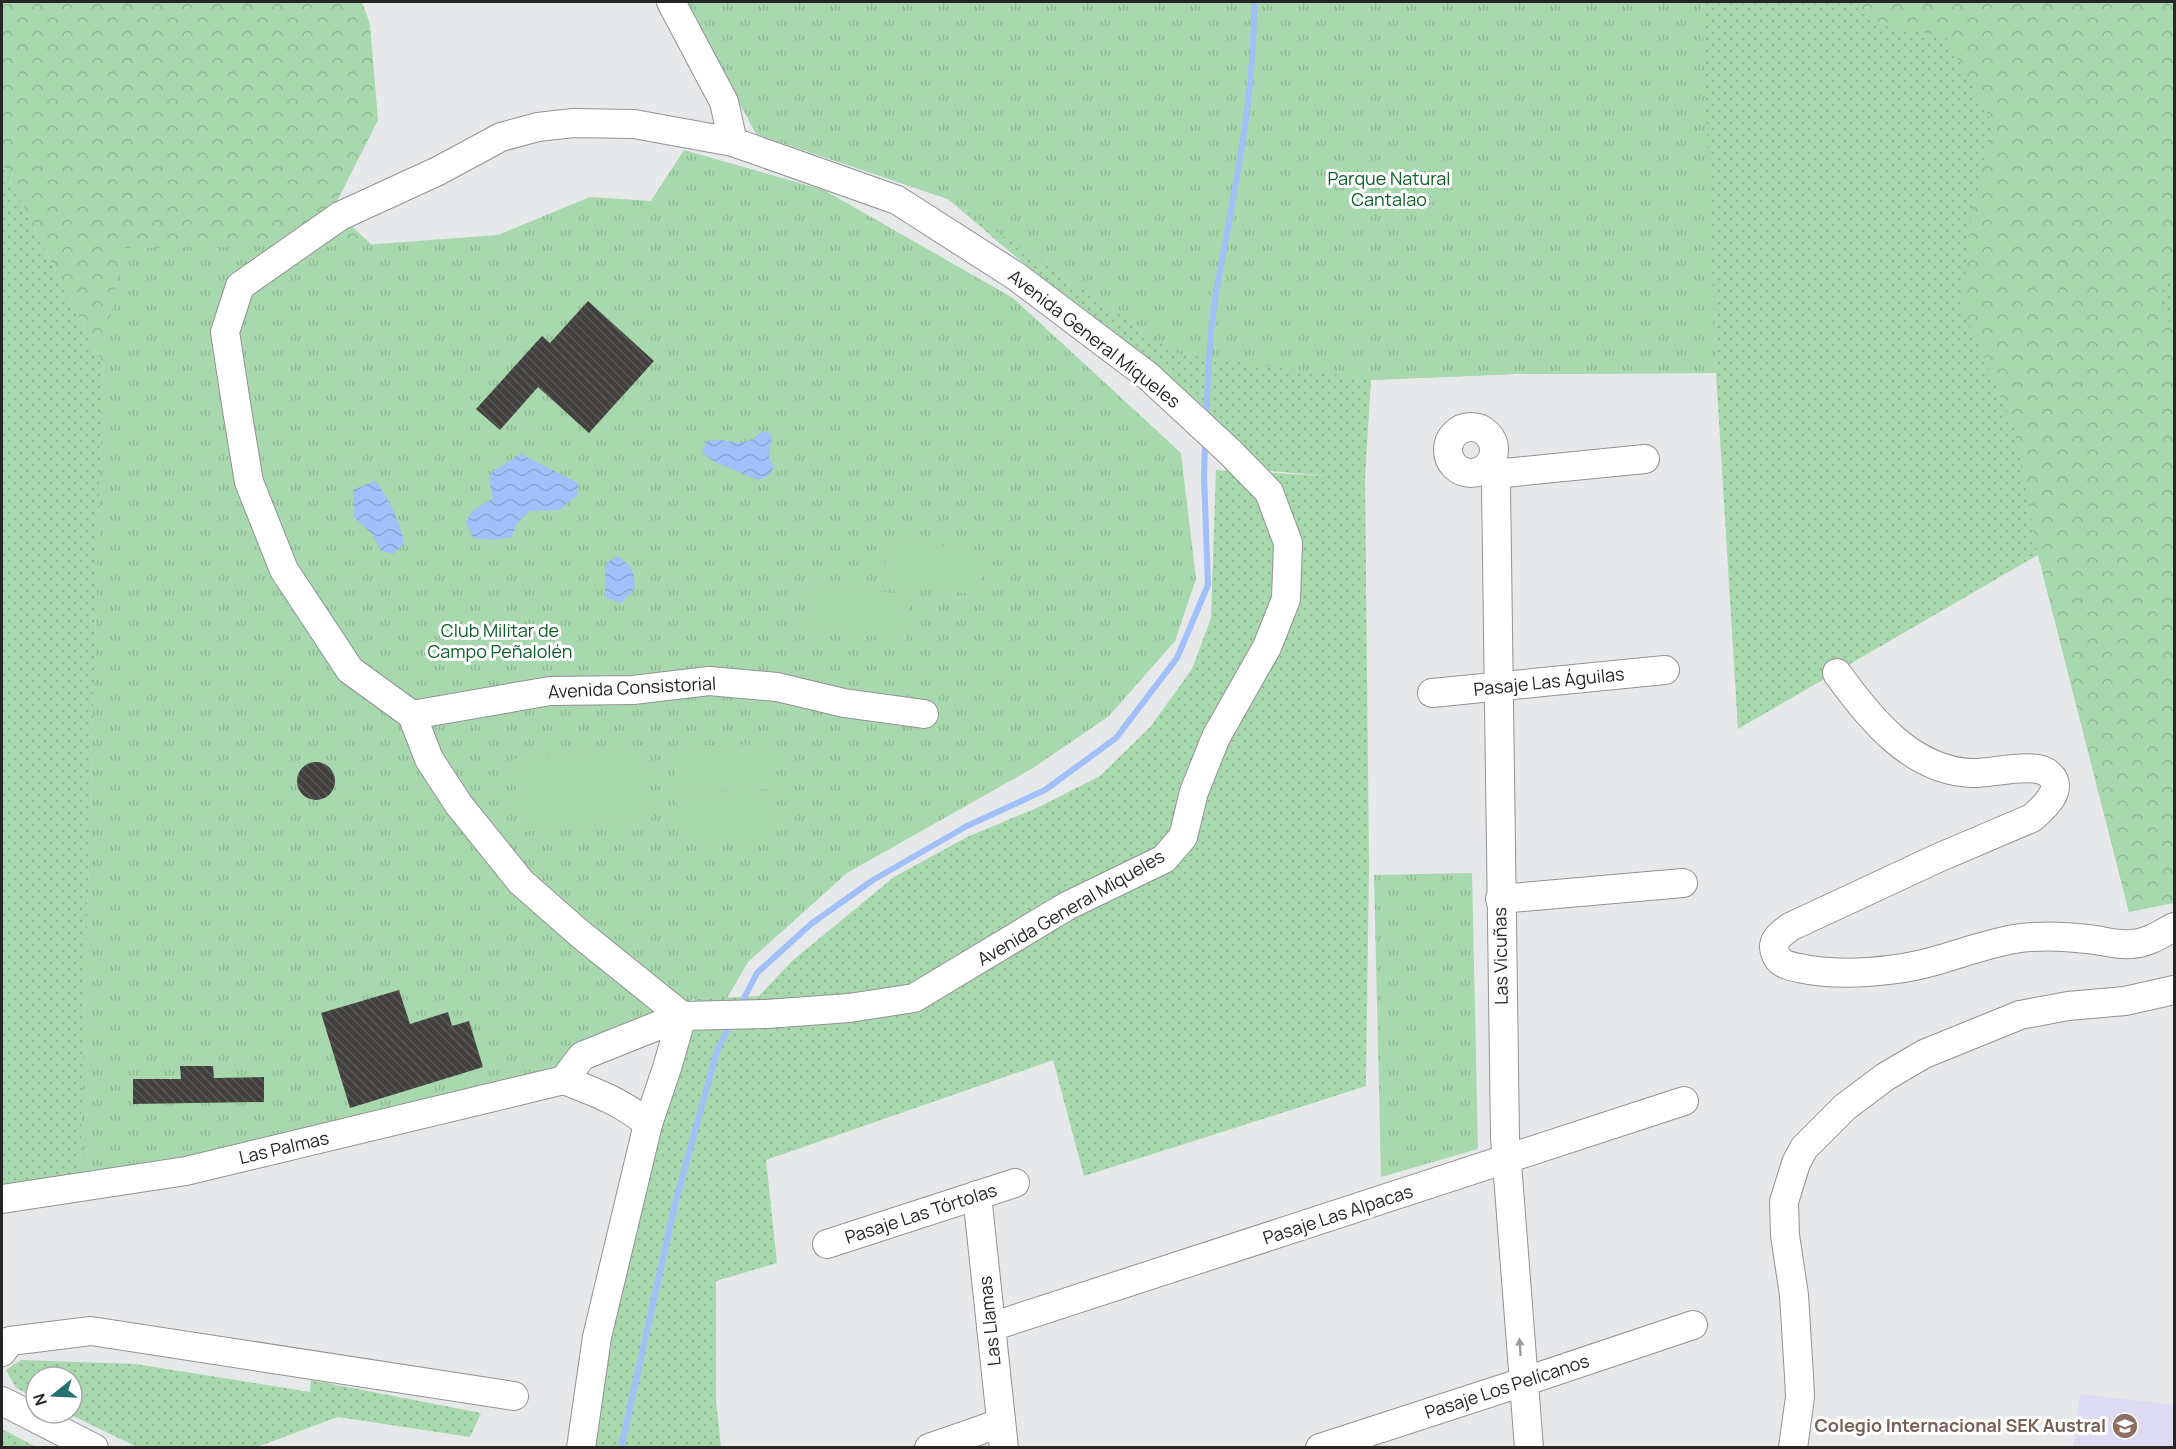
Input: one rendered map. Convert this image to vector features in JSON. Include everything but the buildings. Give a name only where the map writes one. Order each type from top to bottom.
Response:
[{"type":"street","points":[[671,2],[724,102],[733,142]]},
{"type":"street","name":"Avenida General Miqueles","points":[[412,715],[350,670],[284,570],[249,482],[225,332],[240,286],[340,216],[438,171],[501,137],[538,127],[573,123],[634,124],[733,142],[897,200],[1017,277],[1148,376],[1230,452],[1269,492],[1288,543],[1286,599],[1267,647],[1216,737],[1194,792],[1183,837],[1164,859],[1067,906],[914,998],[849,1008],[767,1014],[682,1016]]},
{"type":"street","name":"Las Vicuñas","points":[[1529,1448],[1506,1161],[1492,470],[1645,459]]},
{"type":"street","name":"Pasaje Las Águilas","points":[[1432,693],[1665,670]]},
{"type":"street","points":[[1838,673],[1855,698],[1883,729],[1905,748],[1924,760],[1944,769],[1972,773],[2021,769],[2046,772],[2055,784],[2054,793],[2032,818],[1929,862],[1790,927],[1773,944],[1775,955],[1782,963],[1808,970],[1850,973],[1876,971],[1933,962],[1984,945],[2036,936],[2128,944],[2143,942],[2175,927]]},
{"type":"street","name":"Avenida Consistorial","points":[[412,715],[550,691],[633,690],[709,681],[777,687],[844,703],[924,714]]},
{"type":"street","points":[[412,715],[429,759],[459,805],[520,882],[682,1016]]},
{"type":"street","points":[[1500,899],[1683,883]]},
{"type":"street","points":[[1793,1448],[1800,1397],[1794,1295],[1785,1235],[1784,1202],[1796,1163],[1804,1149],[1845,1107],[1884,1077],[1924,1054],[2020,1015],[2068,1006],[2125,1001],[2175,990]]},
{"type":"street","points":[[648,1124],[632,1110],[564,1080],[582,1056],[682,1016]]},
{"type":"street","points":[[581,1448],[597,1337],[648,1124],[682,1016]]},
{"type":"street","name":"Las Palmas","points":[[2,1199],[186,1172],[564,1080]]},
{"type":"street","name":"Pasaje Las Alpacas","points":[[991,1327],[1506,1161],[1684,1101]]},
{"type":"street","name":"Pasaje Las Tórtolas","points":[[827,1245],[1015,1183]]},
{"type":"street","name":"Las Llamas","points":[[977,1195],[1003,1435]]},
{"type":"street","name":"Pasaje Los Pelícanos","points":[[1320,1448],[1693,1325]]},
{"type":"street","points":[[2,1352],[10,1341],[90,1331],[514,1396]]},
{"type":"street","points":[[2,1401],[94,1448]]},
{"type":"street","points":[[929,1448],[1003,1435]]},
{"type":"shaded area","name":"Colegio Internacional SEK Austral","points":[[2080,1394],[2174,1405],[2174,1447],[2073,1447]]},
{"type":"green space","points":[[2,2],[362,2],[370,24],[378,120],[333,209],[372,245],[80,1175],[103,366],[2,163]]},
{"type":"green space","points":[[686,2],[2174,2],[2174,898],[2129,912],[2038,555],[1738,729],[1716,373],[1515,374],[1371,380],[1365,478],[1369,864],[1366,1086],[1084,1176],[1053,1060],[766,1160],[777,1263],[716,1281],[716,1401],[721,1447],[585,1448],[646,1138],[694,999],[759,996],[792,961],[894,877],[969,836],[1039,807],[1100,776],[1151,726],[1192,669],[1211,618],[1216,470],[1329,476],[1258,470],[1177,394],[948,199],[756,134]]},
{"type":"green space","name":"Parque Natural Cantalao","points":[[686,2],[1702,2],[1716,373],[1515,374],[1371,380],[1178,354],[948,199],[756,134]]},
{"type":"green space","points":[[1852,2],[2174,2],[2174,264],[2160,297],[2174,335],[2174,903],[2129,912],[2038,555],[2014,428],[1962,307],[1971,215],[1994,126],[1946,37],[1873,24]]},
{"type":"green space","name":"Club Militar de Campo Peñalolén","points":[[684,150],[824,190],[1013,298],[1181,453],[1196,579],[1175,641],[1109,716],[1033,768],[847,873],[748,962],[727,998],[694,999],[551,1070],[189,1158],[80,1175],[103,366],[121,248],[349,246],[498,235],[590,197],[651,201]]},
{"type":"green space","points":[[2,163],[103,366],[80,1175],[2,1188]]},
{"type":"green space","points":[[888,539],[985,551],[980,595],[883,583]]},
{"type":"green space","points":[[814,584],[911,595],[905,640],[809,628]]},
{"type":"green space","points":[[773,744],[774,789],[676,791],[675,746]]},
{"type":"green space","points":[[644,745],[652,817],[521,832],[513,759]]},
{"type":"green space","points":[[774,797],[775,842],[678,844],[677,799]]},
{"type":"green space","points":[[1472,873],[1478,1149],[1381,1177],[1374,875]]},
{"type":"green space","points":[[21,1360],[136,1364],[310,1392],[311,1380],[481,1413],[470,1437],[338,1417],[257,1447],[137,1447],[84,1421],[84,1365],[24,1365],[24,1392],[16,1388],[6,1370]]},
{"type":"green space","points":[[2,1429],[36,1447],[2,1447]]},
{"type":"water","points":[[762,431],[772,434],[769,457],[774,468],[767,477],[758,480],[713,461],[702,452],[706,442],[714,440],[747,441]]},
{"type":"water","points":[[521,454],[578,483],[578,494],[560,510],[530,511],[517,523],[512,537],[495,540],[473,538],[466,522],[472,511],[493,498],[489,480],[492,472]]},
{"type":"water","points":[[375,481],[389,502],[403,537],[404,544],[393,554],[381,551],[373,535],[354,517],[353,490]]},
{"type":"water","points":[[617,556],[629,566],[635,583],[635,589],[621,603],[605,597],[605,564]]},
{"type":"waterway","points":[[1206,417],[1215,299],[1247,114],[1254,2]]},
{"type":"waterway","points":[[740,1006],[757,973],[811,924],[873,880],[967,826],[1045,790],[1116,738],[1177,658],[1208,585],[1205,443]]},
{"type":"waterway","points":[[621,1448],[675,1204],[717,1051],[731,1023]]},
{"type":"place","name":"Colegio Internacional SEK Austral","points":[[2125,1426]]}]
